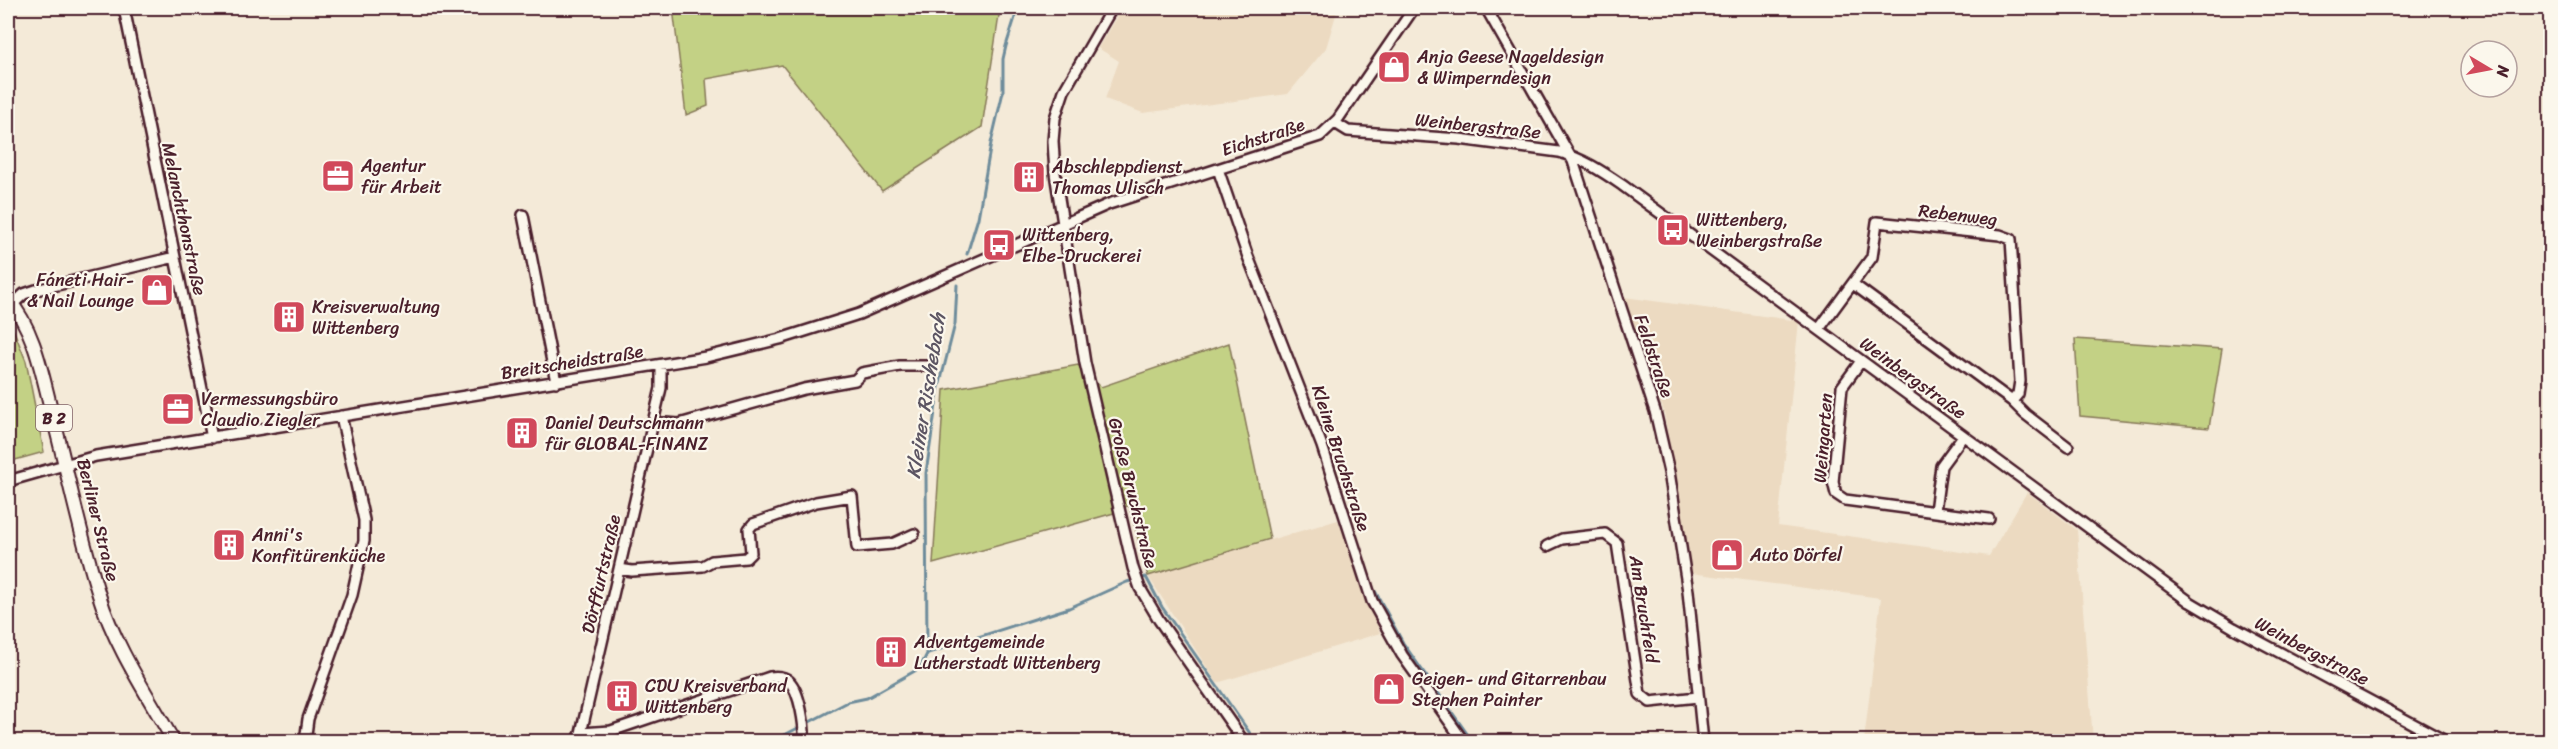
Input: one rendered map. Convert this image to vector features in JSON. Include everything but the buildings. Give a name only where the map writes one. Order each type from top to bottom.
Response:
[{"type":"main road","name":"Berliner Straße","points":[[10,302],[24,324],[36,351],[86,550],[107,617],[130,665],[174,741]]},
{"type":"street","name":"Melanchthonstraße","points":[[124,8],[212,438]]},
{"type":"street","name":"Große Bruchstraße","points":[[1112,8],[1071,76],[1055,118],[1054,154],[1085,363],[1136,578],[1159,620],[1244,741]]},
{"type":"street","name":"Eichstraße","points":[[1064,222],[1109,204],[1320,136],[1335,123],[1414,8]]},
{"type":"street","name":"Feldstraße","points":[[1486,8],[1570,155],[1650,396],[1666,458],[1688,591],[1703,741]]},
{"type":"street","name":"Weinbergstraße","points":[[1335,123],[1348,131],[1459,139],[1570,155],[1622,185],[2190,602],[2261,643],[2447,741]]},
{"type":"street","name":"Kleine Bruchstraße","points":[[1218,169],[1247,254],[1322,446],[1372,601],[1402,655],[1464,741]]},
{"type":"street","points":[[523,214],[556,382]]},
{"type":"street","name":"Breitscheidstraße","points":[[8,480],[65,464],[341,416],[661,365],[746,348],[859,314],[966,268],[1064,222]]},
{"type":"street","name":"Rebenweg","points":[[1819,330],[1872,257],[1877,222],[2000,235],[2012,239],[2020,381],[2018,394],[2013,401]]},
{"type":"street","points":[[10,302],[36,290],[175,257]]},
{"type":"street","points":[[1852,284],[2013,401],[2025,414],[2068,447]]},
{"type":"street","name":"Weingarten","points":[[1861,361],[1842,387],[1833,482],[1836,495],[1845,500],[1989,519]]},
{"type":"street","name":"Dörffurtstraße","points":[[579,737],[661,388],[661,365]]},
{"type":"street","points":[[653,422],[679,424],[804,389],[855,380],[862,373],[900,366],[930,366]]},
{"type":"street","points":[[305,741],[308,719],[352,595],[364,541],[364,519],[341,416]]},
{"type":"street","points":[[1935,511],[1941,466],[1963,436]]},
{"type":"street","points":[[619,569],[632,571],[703,566],[712,561],[746,558],[751,553],[749,529],[753,524],[816,502],[852,496],[857,547],[892,544],[914,534]]},
{"type":"street","name":"Am Bruchfeld","points":[[1547,546],[1562,539],[1605,534],[1617,543],[1640,694],[1650,702],[1698,697]]},
{"type":"street","points":[[579,737],[611,731],[770,677],[783,677],[790,681],[793,688],[804,722],[804,737]]},
{"type":"shaded area","points":[[1122,8],[1338,8],[1326,48],[1288,94],[1143,113],[1105,99],[1119,61],[1098,48]]},
{"type":"shaded area","points":[[1624,297],[1799,321],[1778,526],[1989,556],[2027,492],[2077,530],[2093,741],[1864,741],[1881,598],[1691,573],[1664,412]]},
{"type":"shaded area","points":[[1338,520],[1380,633],[1217,683],[1148,576]]},
{"type":"green space","points":[[673,8],[998,8],[1000,9],[982,127],[882,191],[782,65],[706,79],[708,106],[686,115]]},
{"type":"green space","points":[[8,316],[26,361],[44,452],[8,462]]},
{"type":"green space","points":[[2075,339],[2222,349],[2209,428],[2080,416]]},
{"type":"green space","points":[[1229,343],[1270,539],[1148,576],[1129,505],[1114,513],[933,564],[944,390],[1078,365],[1101,387]]},
{"type":"waterway","name":"Kleiner Rischebach","points":[[967,254],[978,218],[991,143],[1003,92],[1003,59],[1018,8]]},
{"type":"waterway","name":"Kleiner Rischebach","points":[[771,742],[848,702],[867,698],[920,668],[927,654],[926,473],[938,391],[955,324],[957,285]]},
{"type":"waterway","points":[[928,653],[1069,608],[1127,582],[1146,577],[1162,607],[1256,742]]},
{"type":"waterway","points":[[1375,591],[1403,643],[1473,742]]},
{"type":"place","name":"Anja Geese Nageldesign & Wimperndesign","points":[[1394,67]]},
{"type":"place","name":"Agentur für Arbeit","points":[[338,176]]},
{"type":"place","name":"Abschleppdienst Thomas Ulisch","points":[[1029,177]]},
{"type":"place","name":"Wittenberg, Weinbergstraße","points":[[1673,230]]},
{"type":"place","name":"Wittenberg, Elbe-Druckerei","points":[[999,245]]},
{"type":"place","name":"Fáneti Hair- & Nail Lounge","points":[[157,290]]},
{"type":"place","name":"Kreisverwaltung Wittenberg","points":[[289,317]]},
{"type":"place","name":"Vermessungsbüro Claudio Ziegler","points":[[178,409]]},
{"type":"place","name":"Daniel Deutschmann für GLOBAL-FINANZ","points":[[522,433]]},
{"type":"place","name":"Anni's Konfitürenküche","points":[[229,545]]},
{"type":"place","name":"Auto Dörfel","points":[[1727,555]]},
{"type":"place","name":"Adventgemeinde Lutherstadt Wittenberg","points":[[891,652]]},
{"type":"place","name":"Geigen- und Gitarrenbau Stephen Painter","points":[[1389,689]]},
{"type":"place","name":"CDU Kreisverband Wittenberg","points":[[622,696]]}]
